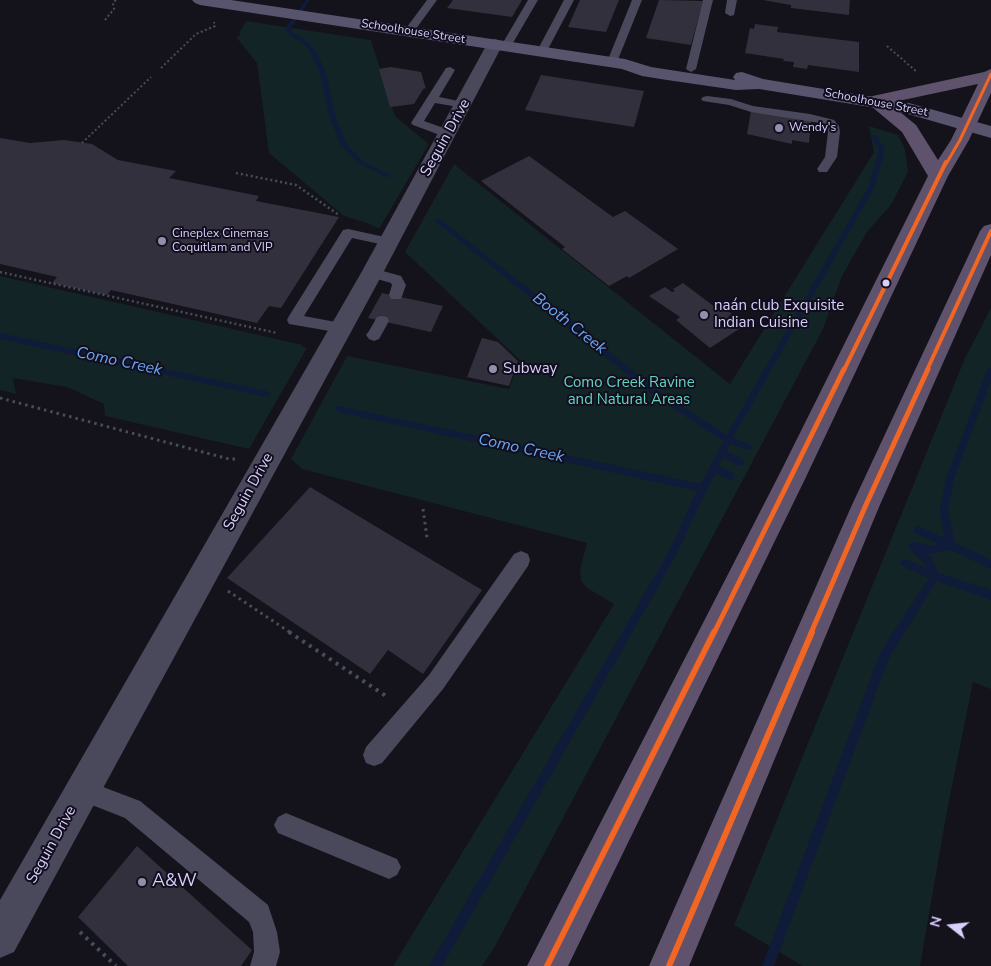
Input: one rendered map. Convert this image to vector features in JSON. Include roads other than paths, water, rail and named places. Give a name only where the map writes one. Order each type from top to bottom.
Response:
[{"type":"main road","name":"Schoolhouse Street","points":[[200,0],[618,63],[651,63],[738,76],[759,84]]},
{"type":"main road","name":"Schoolhouse Street","points":[[618,63],[648,72],[736,85],[759,84],[874,101],[929,113],[991,132]]},
{"type":"main road","points":[[874,101],[990,75]]},
{"type":"main road","points":[[547,966],[792,477],[938,176],[967,125],[990,75]]},
{"type":"main road","points":[[874,101],[891,112],[909,129],[938,176]]},
{"type":"main road","points":[[669,966],[865,507],[991,231]]},
{"type":"street","name":"Seguin Drive","points":[[0,938],[464,105],[500,45]]},
{"type":"lane","points":[[409,32],[432,0]]},
{"type":"lane","points":[[500,45],[533,0]]},
{"type":"lane","points":[[542,52],[569,0]]},
{"type":"lane","points":[[618,63],[637,0]]},
{"type":"lane","points":[[691,69],[708,0]]},
{"type":"lane","points":[[730,13],[732,0]]},
{"type":"lane","points":[[448,134],[417,123],[450,70]]},
{"type":"lane","points":[[432,99],[464,105]]},
{"type":"lane","points":[[707,99],[731,102],[751,109],[826,120],[833,126],[834,132],[831,158],[823,169]]},
{"type":"lane","points":[[341,328],[294,320],[348,233],[389,242]]},
{"type":"lane","points":[[372,273],[396,279],[399,286],[396,296]]},
{"type":"lane","points":[[374,335],[382,321]]},
{"type":"lane","points":[[374,755],[436,682],[521,560]]},
{"type":"lane","points":[[82,790],[132,809],[259,914],[265,932],[267,952],[263,966]]},
{"type":"lane","points":[[286,825],[389,867]]},
{"type":"waterway","name":"Booth Creek","points":[[308,0],[288,28],[290,33],[307,44],[314,53],[323,73],[332,115],[344,146],[361,162],[388,176]]},
{"type":"waterway","points":[[728,440],[872,186],[882,148],[873,136]]},
{"type":"waterway","name":"Booth Creek","points":[[438,221],[656,393],[728,440]]},
{"type":"waterway","name":"Como Creek","points":[[0,336],[267,394]]},
{"type":"waterway","points":[[951,546],[944,511],[950,479],[991,370]]},
{"type":"waterway","name":"Como Creek","points":[[339,409],[703,488]]},
{"type":"waterway","points":[[703,488],[728,440]]},
{"type":"waterway","points":[[728,440],[748,447]]},
{"type":"waterway","points":[[722,453],[740,462]]},
{"type":"waterway","points":[[714,468],[731,476]]},
{"type":"waterway","points":[[435,966],[671,556],[703,488]]},
{"type":"waterway","points":[[918,530],[951,546]]},
{"type":"waterway","points":[[913,546],[931,550],[951,546]]},
{"type":"waterway","name":"Como Creek","points":[[951,546],[991,565]]},
{"type":"waterway","points":[[914,547],[929,561],[935,576]]},
{"type":"waterway","points":[[905,563],[935,576]]},
{"type":"waterway","points":[[768,966],[885,655],[935,576]]},
{"type":"waterway","points":[[935,576],[991,595]]},
{"type":"place","name":"Wendy's","points":[[779,128]]},
{"type":"place","name":"Cineplex Cinemas Coquitlam and VIP","points":[[162,241]]},
{"type":"place","name":"naán club Exquisite Indian Cuisine","points":[[704,315]]},
{"type":"place","name":"Subway","points":[[493,369]]},
{"type":"place","name":"A&W","points":[[142,882]]},
{"type":"park label","name":"Como Creek Ravine and Natural Areas","points":[[629,392]]}]
